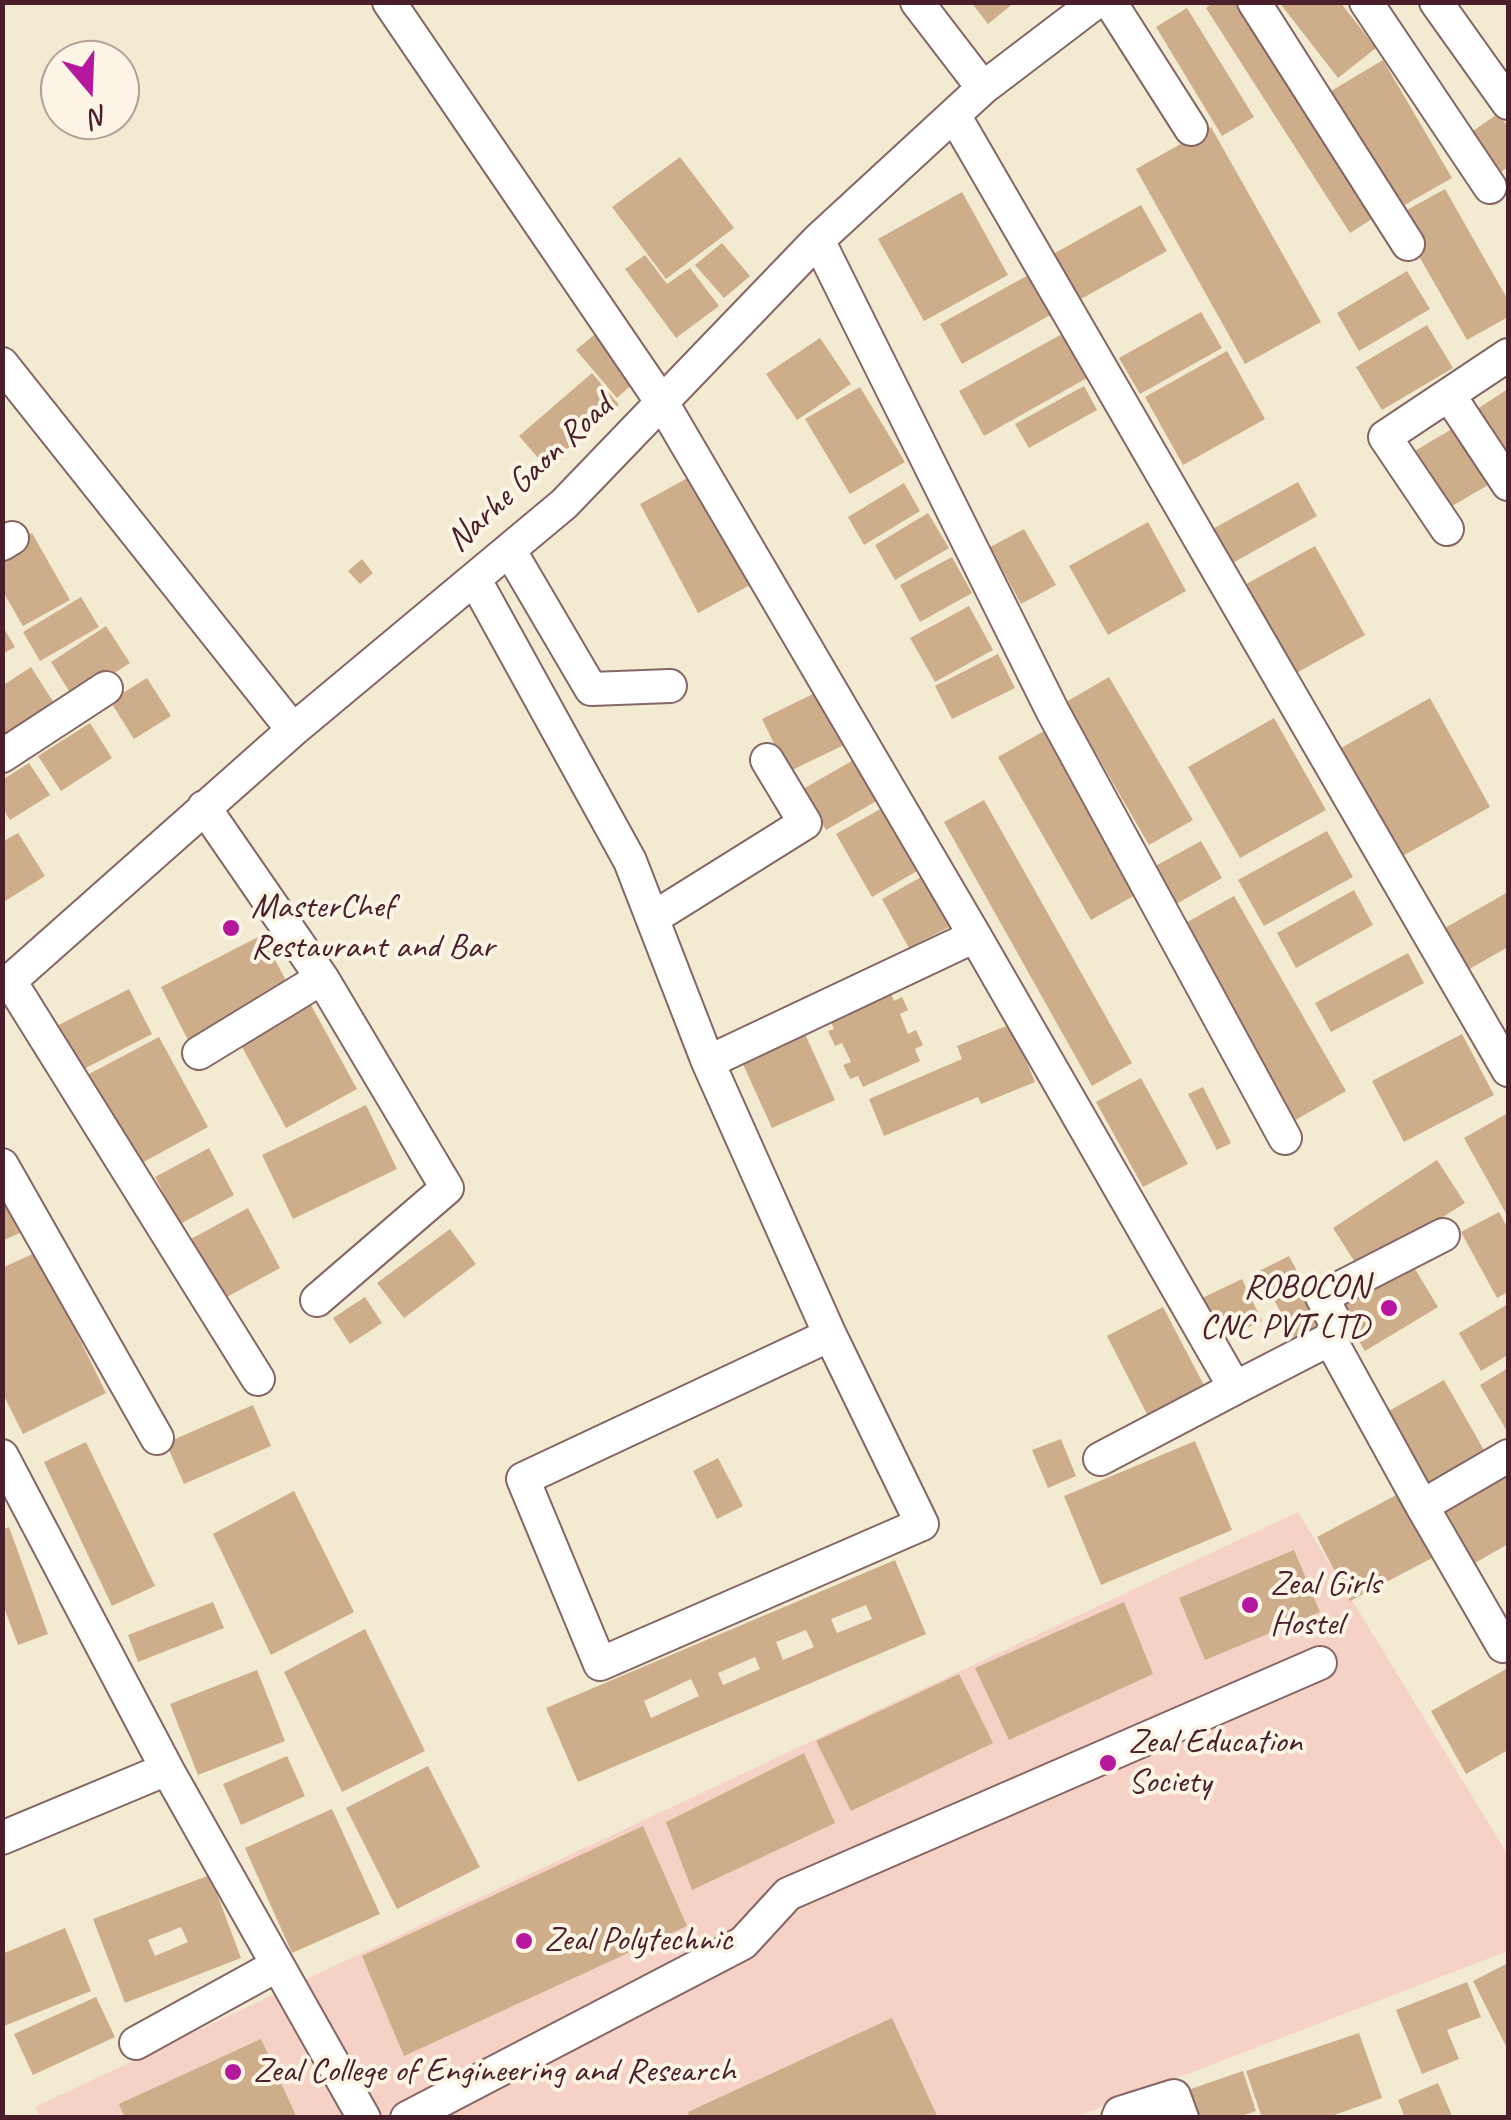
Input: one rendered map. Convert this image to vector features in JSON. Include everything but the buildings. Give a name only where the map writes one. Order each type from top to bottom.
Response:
[{"type":"street","points":[[389,2],[663,404],[1234,1388]]},
{"type":"street","points":[[917,2],[983,88]]},
{"type":"street","name":"Narhe Gaon Road","points":[[6,984],[293,730],[564,504],[818,240],[983,88],[1096,2]]},
{"type":"street","points":[[1110,2],[1191,129]]},
{"type":"street","points":[[1254,2],[1408,244]]},
{"type":"street","points":[[1366,2],[1490,187]]},
{"type":"street","points":[[1436,2],[1508,103]]},
{"type":"street","points":[[954,115],[1508,1070]]},
{"type":"street","points":[[818,240],[1053,712],[1285,1138]]},
{"type":"street","points":[[1446,529],[1385,437],[1508,355]]},
{"type":"street","points":[[2,364],[293,730]]},
{"type":"street","points":[[1449,394],[1508,484]]},
{"type":"street","points":[[510,551],[591,689],[670,686]]},
{"type":"street","points":[[476,580],[630,861],[708,1062],[830,1334],[922,1524],[600,1664],[524,1479],[830,1334]]},
{"type":"street","points":[[2,756],[106,688]]},
{"type":"street","points":[[653,918],[805,823],[767,760]]},
{"type":"street","points":[[204,807],[322,978],[447,1188],[317,1300]]},
{"type":"street","points":[[708,1062],[975,936]]},
{"type":"street","points":[[199,1053],[322,978]]},
{"type":"street","points":[[6,984],[258,1379]]},
{"type":"street","points":[[2,1165],[157,1438]]},
{"type":"street","points":[[1100,1459],[1330,1340],[1336,1324],[1322,1297],[1443,1235]]},
{"type":"street","points":[[1330,1340],[1503,1646]]},
{"type":"street","points":[[2,1456],[167,1769],[364,2118]]},
{"type":"street","points":[[1422,1506],[1508,1456]]},
{"type":"street","points":[[406,2118],[743,1943],[788,1894],[1320,1663]]},
{"type":"street","points":[[2,1838],[167,1769]]},
{"type":"street","points":[[136,2043],[276,1966]]},
{"type":"street","points":[[1118,2118],[1120,2113],[1174,2096],[1182,2118]]},
{"type":"shaded area","name":"Zeal Education Society","points":[[1298,1512],[1508,1855],[1508,1951],[1075,2117],[41,2118],[35,2107]]},
{"type":"place","name":"MasterChef Restaurant and Bar","points":[[231,928]]},
{"type":"place","name":"ROBOCON CNC PVT LTD","points":[[1389,1308]]},
{"type":"place","name":"Zeal Girls Hostel","points":[[1250,1605]]},
{"type":"place","name":"Zeal Education Society","points":[[1108,1763]]},
{"type":"place","name":"Zeal Polytechnic","points":[[524,1941]]},
{"type":"place","name":"Zeal College of Engineering and Research","points":[[233,2072]]}]
